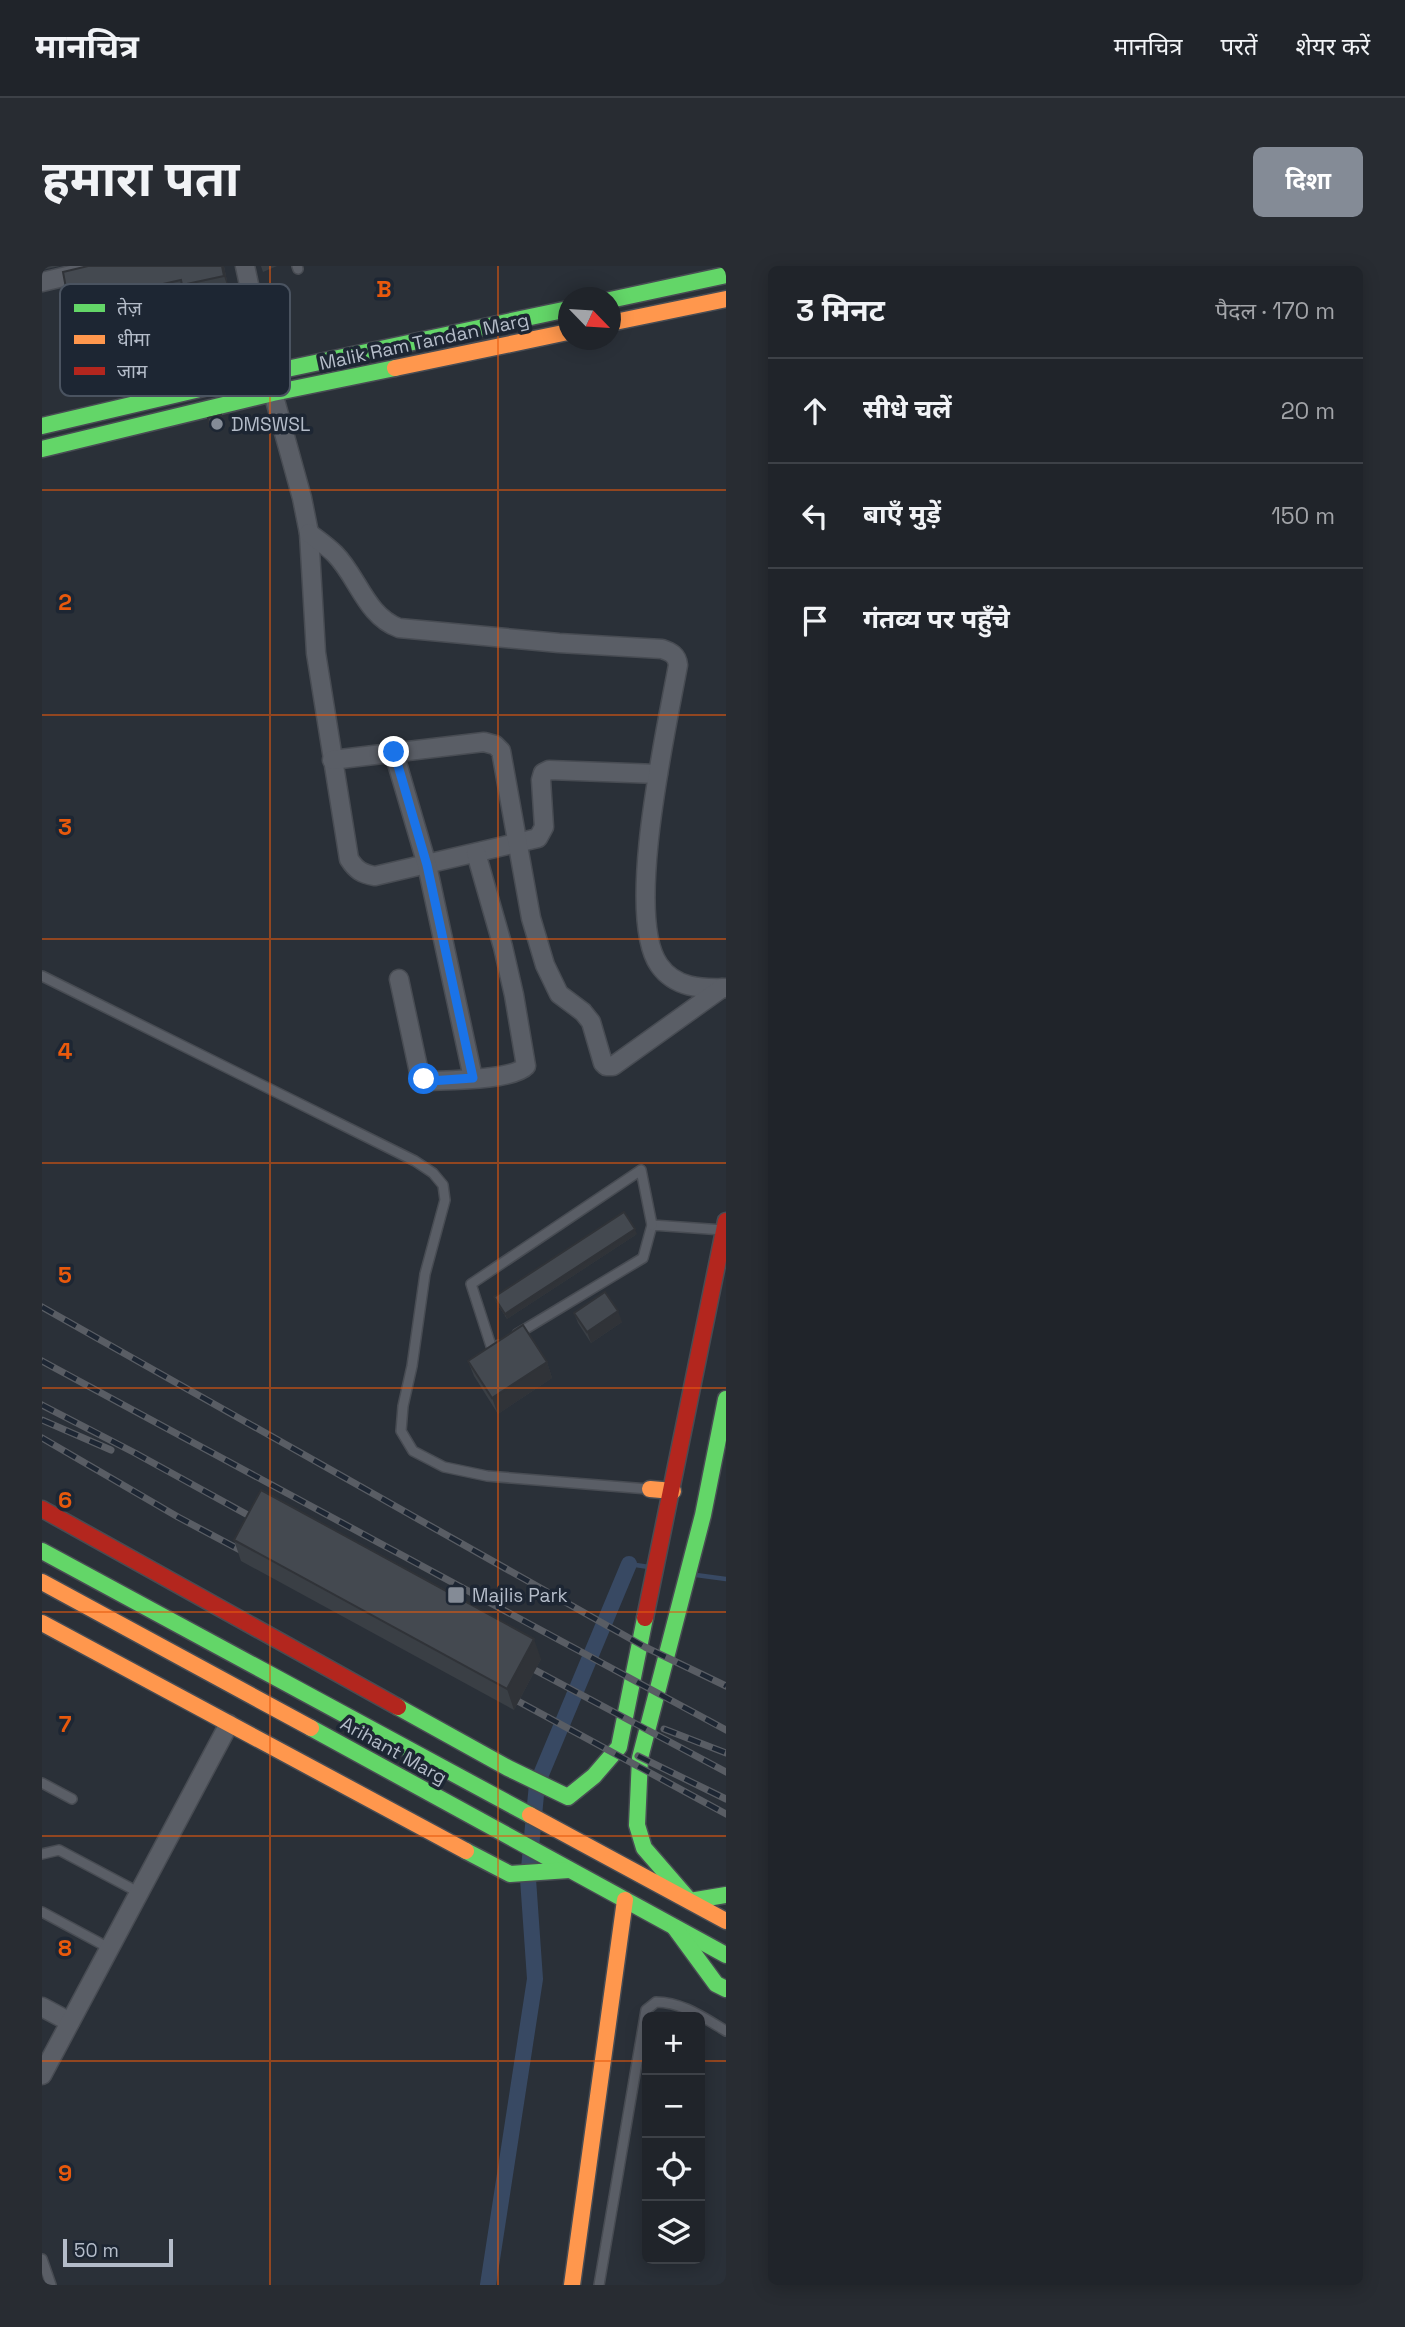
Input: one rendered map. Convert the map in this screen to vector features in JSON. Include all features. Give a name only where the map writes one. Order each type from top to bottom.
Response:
[{"type":"street","points":[[48,276],[109,266]]},
{"type":"street","points":[[246,266],[250,284]]},
{"type":"street","points":[[621,298],[726,275]]},
{"type":"street","points":[[621,321],[726,299]]},
{"type":"street","name":"Malik Ram Tandan Marg","points":[[290,368],[558,311]]},
{"type":"street","name":"Malik Ram Tandan Marg","points":[[290,389],[558,334]]},
{"type":"street","name":"Malik Ram Tandan Marg","points":[[42,426],[170,396]]},
{"type":"street","name":"Malik Ram Tandan Marg","points":[[42,449],[261,396]]},
{"type":"street","points":[[274,396],[309,533],[316,653],[349,859],[356,870],[375,876],[538,838],[544,827],[541,780],[543,773],[549,770],[658,774]]},
{"type":"street","points":[[309,533],[336,555],[375,612],[386,623],[399,628],[571,644],[662,649],[671,652],[677,659],[678,666],[647,850],[645,895],[649,941],[658,964],[684,985],[724,988]]},
{"type":"street","points":[[332,760],[484,742],[495,745],[501,751],[531,918],[545,965],[559,993],[591,1022],[606,1066],[613,1066],[724,988]]},
{"type":"street","points":[[394,752],[427,865],[473,1078]]},
{"type":"street","points":[[399,979],[419,1072],[424,1079],[430,1081],[518,1073],[526,1066],[503,947],[476,853]]},
{"type":"street","points":[[673,1492],[725,1226]]},
{"type":"street","points":[[726,1399],[691,1513],[693,1553],[640,1758],[637,1825],[644,1847],[669,1880],[690,1901],[726,1895]]},
{"type":"street","points":[[650,1489],[673,1492],[691,1513]]},
{"type":"street","points":[[42,1509],[561,1794]]},
{"type":"street","points":[[493,1796],[521,1802],[545,1802],[594,1776],[619,1747],[661,1547],[691,1513]]},
{"type":"street","name":"Arihant Marg","points":[[44,1556],[726,1921]]},
{"type":"street","name":"Arihant Marg","points":[[42,1582],[726,1955]]},
{"type":"street","points":[[42,1623],[510,1874],[563,1868]]},
{"type":"street","points":[[42,2075],[229,1724]]},
{"type":"street","points":[[572,2285],[625,1900]]},
{"type":"street","points":[[675,1928],[716,1984],[726,1989]]},
{"type":"street","points":[[42,2007],[70,2022]]},
{"type":"lane","points":[[42,976],[415,1161],[433,1173],[443,1185],[444,1200],[425,1274],[412,1366],[403,1406],[401,1431],[413,1451],[444,1467],[487,1476],[650,1489]]},
{"type":"lane","points":[[641,1170],[652,1225],[643,1258],[492,1349],[471,1284],[641,1170]]},
{"type":"lane","points":[[652,1225],[725,1226]]},
{"type":"lane","points":[[42,1783],[72,1799]]},
{"type":"lane","points":[[42,1854],[59,1850],[138,1892]]},
{"type":"lane","points":[[42,1912],[109,1948]]},
{"type":"lane","points":[[599,2285],[646,2010],[656,2001],[669,2002],[726,2031]]},
{"type":"lane","points":[[42,2259],[51,2285]]},
{"type":"building","points":[[88,266],[222,266],[224,276],[187,284],[182,284],[181,280],[163,284],[65,284],[63,272]]},
{"type":"building","points":[[221,415],[222,422],[209,424],[208,418]]},
{"type":"building","points":[[624,1212],[635,1229],[505,1314],[494,1297]]},
{"type":"building","points":[[605,1292],[618,1311],[587,1332],[574,1313]]},
{"type":"building","points":[[523,1325],[547,1362],[492,1398],[468,1361]]},
{"type":"building","points":[[261,1490],[534,1639],[507,1689],[234,1540]]},
{"type":"waterway","points":[[629,1564],[649,1567]]},
{"type":"waterway","points":[[488,2285],[535,1979],[528,1879],[537,1784],[629,1564]]},
{"type":"waterway","points":[[696,1575],[726,1579]]},
{"type":"railway","points":[[42,1307],[645,1647],[726,1686]]},
{"type":"railway","points":[[42,1361],[726,1730]]},
{"type":"railway","points":[[42,1405],[264,1524]]},
{"type":"railway","points":[[42,1420],[111,1450]]},
{"type":"railway","points":[[42,1438],[255,1558]]},
{"type":"railway","points":[[520,1662],[726,1772]]},
{"type":"railway","points":[[501,1692],[726,1814]]},
{"type":"railway","points":[[664,1729],[726,1753]]},
{"type":"railway","points":[[638,1756],[726,1799]]},
{"type":"traffic: fast","points":[[621,298],[726,275]]},
{"type":"traffic: fast","points":[[290,368],[558,311]]},
{"type":"traffic: fast","points":[[290,390],[395,368]]},
{"type":"traffic: fast","points":[[42,426],[170,396]]},
{"type":"traffic: fast","points":[[42,449],[261,396]]},
{"type":"traffic: fast","points":[[726,1399],[703,1515],[640,1758],[637,1825],[644,1848],[690,1901],[726,1895]]},
{"type":"traffic: fast","points":[[42,1551],[530,1815]]},
{"type":"traffic: fast","points":[[398,1707],[508,1768],[568,1797],[594,1776],[619,1747],[645,1618]]},
{"type":"traffic: fast","points":[[311,1728],[726,1955]]},
{"type":"traffic: fast","points":[[466,1851],[510,1874],[569,1870]]},
{"type":"traffic: fast","points":[[675,1928],[716,1984],[726,1989]]},
{"type":"traffic: slow","points":[[621,321],[726,299]]},
{"type":"traffic: slow","points":[[395,368],[558,334]]},
{"type":"traffic: slow","points":[[650,1489],[673,1491]]},
{"type":"traffic: slow","points":[[42,1582],[311,1728]]},
{"type":"traffic: slow","points":[[42,1623],[466,1851]]},
{"type":"traffic: slow","points":[[530,1815],[726,1921]]},
{"type":"traffic: slow","points":[[572,2285],[625,1900]]},
{"type":"traffic: jam","points":[[645,1618],[726,1221]]},
{"type":"traffic: jam","points":[[42,1509],[398,1707]]},
{"type":"place","name":"DMSWSL","points":[[217,424]]},
{"type":"place","name":"Majlis Park","points":[[456,1595]]},
{"type":"route","points":[[394,752],[427,865],[473,1078],[430,1081],[424,1079]]}]
